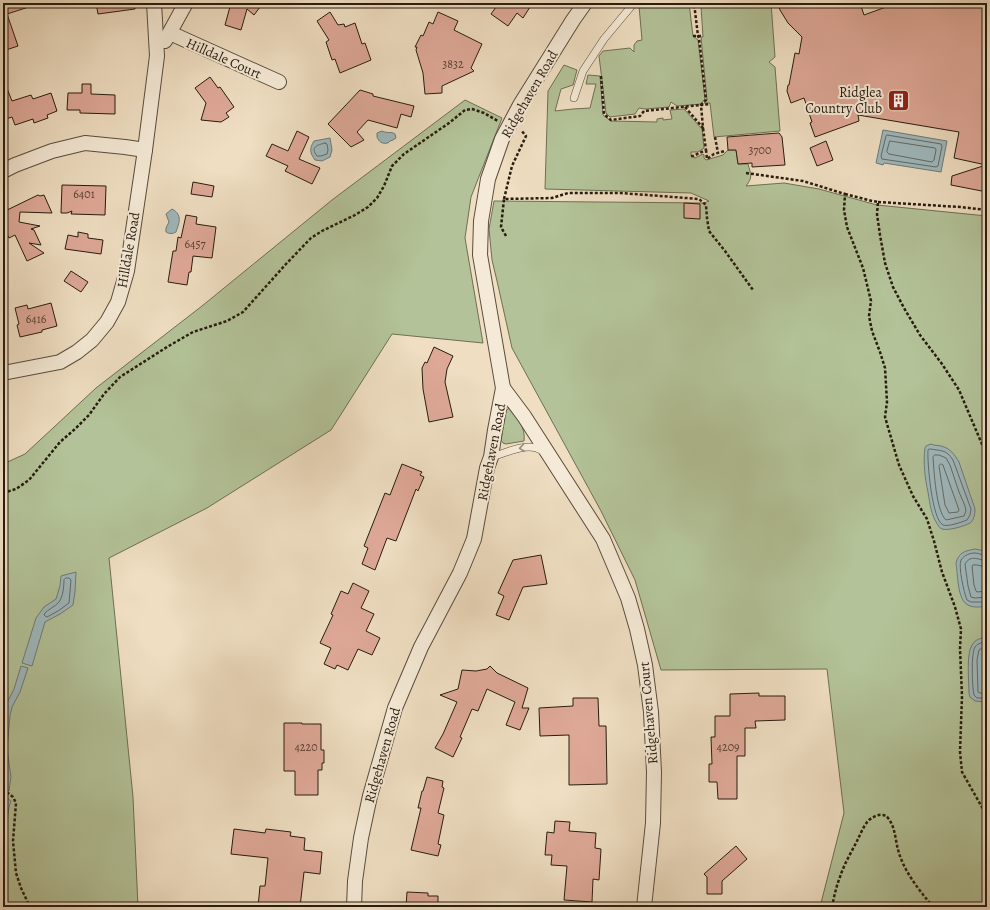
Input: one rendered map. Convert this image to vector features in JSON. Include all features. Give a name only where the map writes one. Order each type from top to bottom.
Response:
[{"type":"street","name":"Hilldale Road","points":[[3,373],[60,362],[77,352],[92,340],[108,322],[118,302],[127,271],[157,56],[154,3]]},
{"type":"street","name":"Hilldale Road","points":[[157,56],[186,3]]},
{"type":"street","name":"Ridgehaven Road","points":[[354,907],[355,881],[361,838],[370,796],[395,708],[421,646],[460,573],[474,539],[487,468],[491,457],[503,388],[480,255],[481,221],[488,179],[502,139],[520,105],[585,3]]},
{"type":"street","name":"Hilldale Court","points":[[170,33],[279,82]]},
{"type":"street","points":[[3,171],[15,165],[52,152],[85,144],[145,150]]},
{"type":"street","name":"Ridgehaven Court","points":[[503,388],[524,416],[603,539],[628,598],[637,629],[645,665],[651,712],[654,772],[653,823],[644,907]]},
{"type":"lane","points":[[574,98],[583,71],[604,39],[634,3]]},
{"type":"lane","points":[[491,457],[510,450],[527,447],[541,450],[551,457]]},
{"type":"path","points":[[694,3],[706,100],[701,105],[707,159],[714,154],[725,151]]},
{"type":"path","points":[[693,36],[703,36]]},
{"type":"path","points":[[601,76],[604,114],[611,120],[640,116],[644,111],[710,104]]},
{"type":"path","points":[[685,107],[703,128]]},
{"type":"path","points":[[3,493],[16,489],[29,480],[60,442],[89,416],[104,394],[120,378],[193,332],[227,321],[243,312],[311,238],[368,207],[377,198],[384,186],[392,166],[404,154],[465,110],[472,109],[484,113],[508,127],[519,128],[526,136],[512,166],[504,198],[501,227],[506,236]]},
{"type":"path","points":[[715,137],[718,153]]},
{"type":"path","points":[[691,156],[706,150]]},
{"type":"path","points":[[746,173],[803,181],[878,202],[987,210]]},
{"type":"path","points":[[504,198],[552,198],[568,193],[621,193],[699,199],[706,205],[709,231],[753,290]]},
{"type":"path","points":[[845,194],[844,210],[847,227],[863,268],[871,301],[869,316],[872,331],[885,368],[887,402],[885,417],[899,465],[913,496],[927,519],[942,572],[961,629],[960,649],[962,696],[960,752],[962,772],[987,816]]},
{"type":"path","points":[[878,202],[877,214],[880,235],[885,263],[893,287],[920,334],[959,390],[987,456]]},
{"type":"path","points":[[3,789],[13,797],[16,803],[13,841],[16,873],[30,907]]},
{"type":"path","points":[[832,907],[840,875],[864,828],[868,821],[875,816],[880,815],[889,818],[894,829],[899,853],[907,871],[921,893],[933,907]]},
{"type":"green space","points":[[689,3],[693,36],[698,40],[705,99],[701,104],[677,106],[671,102],[669,107],[639,108],[635,114],[610,117],[606,113],[599,56],[603,51],[630,48],[634,52],[634,45],[637,41],[642,40],[639,6]]},
{"type":"green space","points":[[703,3],[771,3],[775,57],[769,62],[775,67],[780,131],[714,137],[710,103],[704,103],[707,100],[701,37],[703,37],[701,6]]},
{"type":"green space","points":[[564,65],[577,70],[573,85],[561,89],[555,111],[590,108],[596,84],[586,84],[588,75],[600,76],[603,115],[611,121],[657,122],[657,119],[672,119],[670,110],[684,109],[702,129],[704,148],[698,152],[691,152],[691,156],[695,158],[703,154],[706,160],[723,155],[728,150],[736,150],[738,164],[748,164],[750,171],[750,180],[746,186],[784,183],[819,189],[877,205],[987,216],[987,907],[820,907],[844,813],[827,669],[661,670],[635,580],[601,511],[512,348],[492,260],[489,229],[494,201],[704,203],[709,201],[691,193],[545,189],[548,91]]},
{"type":"green space","points":[[465,100],[502,118],[471,197],[465,238],[483,343],[392,334],[331,430],[207,508],[109,558],[133,797],[138,907],[3,907],[3,464],[25,454],[96,388],[202,306],[332,200]]},
{"type":"green space","points":[[509,408],[518,419],[522,427],[524,432],[524,441],[506,444],[501,440],[506,411]]},
{"type":"water","points":[[883,130],[947,141],[941,172],[876,163]]},
{"type":"water","points":[[382,131],[394,133],[396,138],[388,143],[381,142],[377,137],[377,133]]},
{"type":"water","points":[[330,138],[332,150],[330,157],[322,161],[315,160],[311,151],[311,146],[314,141]]},
{"type":"water","points":[[172,209],[178,214],[179,219],[176,232],[171,234],[166,232],[169,222],[166,214]]},
{"type":"water","points":[[931,444],[947,448],[954,454],[959,462],[975,509],[971,522],[961,527],[942,529],[934,517],[931,509],[925,476],[924,454],[926,446]]},
{"type":"water","points":[[975,549],[985,551],[987,554],[987,606],[975,607],[968,605],[964,602],[960,592],[956,563],[957,559],[961,554],[968,550]]},
{"type":"water","points":[[76,572],[73,605],[45,622],[32,666],[22,663],[36,618],[44,607],[56,599],[61,576]]},
{"type":"water","points":[[982,638],[987,638],[987,702],[975,701],[970,697],[969,693],[968,661],[970,649],[974,642]]},
{"type":"water","points":[[21,666],[28,668],[20,692],[12,707],[10,716],[7,749],[11,777],[9,791],[5,787],[6,779],[3,765],[3,723],[7,703],[14,689]]},
{"type":"water","points":[[3,795],[11,801],[3,838]]},
{"type":"building","points":[[3,3],[34,3],[35,5],[7,14],[18,46],[3,51]]},
{"type":"building","points":[[96,3],[135,3],[135,9],[98,14]]},
{"type":"building","points":[[231,3],[263,3],[254,15],[247,9],[241,30],[225,25]]},
{"type":"building","points":[[499,3],[524,3],[530,7],[523,18],[517,13],[508,26],[491,14]]},
{"type":"building","name":"Ridglea Country Club","points":[[778,3],[860,3],[864,15],[897,3],[987,3],[987,192],[951,185],[952,176],[986,165],[954,158],[959,132],[858,115],[859,121],[815,137],[804,98],[791,103],[787,91],[795,53],[799,54],[802,37],[788,23],[780,10]]},
{"type":"building","points":[[330,12],[338,25],[344,24],[345,27],[355,23],[362,44],[365,43],[371,60],[340,73],[335,59],[332,60],[326,42],[329,40],[317,21]]},
{"type":"building","points":[[438,12],[458,21],[454,30],[482,44],[471,68],[474,71],[442,86],[442,93],[425,94],[423,73],[416,50],[417,47],[415,47],[421,35],[423,36],[429,22],[433,24]]},
{"type":"building","points":[[210,77],[218,88],[220,87],[234,107],[226,113],[229,117],[221,122],[201,120],[206,103],[195,88]]},
{"type":"building","points":[[3,81],[12,101],[31,95],[33,99],[51,93],[57,111],[47,115],[48,118],[34,123],[33,119],[15,125],[12,117],[3,120]]},
{"type":"building","points":[[82,84],[91,84],[91,94],[115,95],[115,114],[80,113],[80,110],[67,110],[68,93],[82,93]]},
{"type":"building","points":[[360,90],[373,94],[373,96],[414,106],[411,117],[401,114],[397,128],[368,120],[357,132],[364,140],[351,147],[328,124]]},
{"type":"building","points":[[297,131],[309,137],[299,159],[320,168],[312,184],[285,171],[288,166],[266,156],[272,144],[288,151]]},
{"type":"building","points":[[779,133],[782,137],[785,165],[752,167],[752,163],[738,164],[736,150],[728,150],[727,137]]},
{"type":"building","points":[[826,141],[833,160],[817,166],[810,148]]},
{"type":"building","points":[[193,182],[214,186],[212,197],[191,194]]},
{"type":"building","points":[[62,185],[106,186],[105,215],[71,214],[72,211],[61,213]]},
{"type":"building","points":[[38,195],[44,195],[52,213],[20,212],[19,222],[40,226],[31,229],[34,230],[41,245],[29,243],[44,253],[27,261],[15,235],[9,238],[3,226],[3,214],[7,212],[3,212]]},
{"type":"building","points":[[684,203],[700,204],[700,219],[684,218]]},
{"type":"building","points":[[186,215],[197,217],[196,224],[216,227],[212,258],[193,256],[191,272],[189,272],[187,285],[168,282],[173,251],[176,251],[178,237],[181,238]]},
{"type":"building","points":[[78,232],[88,234],[88,238],[103,240],[101,254],[65,249],[68,235],[78,237]]},
{"type":"building","points":[[71,271],[88,282],[81,292],[64,281]]},
{"type":"building","points":[[51,303],[57,326],[42,330],[42,332],[20,337],[17,325],[19,324],[15,308],[27,305],[28,309]]},
{"type":"building","points":[[434,347],[453,356],[447,369],[445,382],[453,417],[429,422],[423,389],[422,368],[425,362],[427,363]]},
{"type":"building","points":[[402,464],[422,472],[420,475],[424,477],[418,491],[416,489],[396,541],[387,538],[375,570],[362,564],[368,548],[364,546],[385,493],[390,495]]},
{"type":"building","points":[[541,555],[547,584],[523,587],[509,620],[496,615],[504,596],[498,593],[513,560]]},
{"type":"building","points":[[353,583],[369,591],[361,608],[374,614],[366,631],[380,638],[372,655],[358,649],[348,670],[337,665],[335,669],[324,664],[331,648],[320,643],[333,615],[331,614],[341,591],[348,594]]},
{"type":"building","points":[[490,666],[497,673],[528,688],[522,708],[529,708],[520,730],[506,725],[515,702],[487,689],[478,711],[472,709],[460,737],[462,738],[453,757],[435,748],[457,702],[440,695],[458,689],[462,670],[476,671],[487,669]]},
{"type":"building","points":[[759,693],[759,696],[785,696],[785,720],[755,721],[756,728],[745,728],[745,756],[737,756],[737,799],[718,799],[717,782],[709,782],[709,764],[712,764],[711,737],[715,737],[715,716],[730,716],[730,694]]},
{"type":"building","points":[[573,698],[598,698],[599,726],[606,726],[607,784],[569,785],[569,735],[540,736],[539,708],[573,706]]},
{"type":"building","points":[[284,723],[321,724],[321,750],[324,750],[324,763],[322,763],[322,770],[318,770],[318,795],[295,795],[295,771],[284,771]]},
{"type":"building","points":[[427,777],[443,781],[442,787],[444,788],[438,813],[444,815],[438,844],[441,845],[438,856],[411,850],[421,808],[418,808]]},
{"type":"building","points":[[555,821],[570,822],[569,831],[596,833],[595,848],[601,849],[599,880],[593,879],[592,902],[564,900],[567,866],[551,865],[552,855],[545,855],[547,832],[554,833]]},
{"type":"building","points":[[234,829],[265,833],[266,829],[291,832],[290,836],[305,838],[304,850],[322,852],[320,874],[304,872],[300,907],[258,907],[260,886],[265,886],[268,858],[231,854]]},
{"type":"building","points":[[736,846],[747,859],[722,881],[722,894],[707,894],[707,877],[704,874]]},
{"type":"building","points":[[407,892],[428,893],[428,896],[438,896],[438,907],[406,907]]},
{"type":"place","name":"Ridglea Country Club","points":[[898,100]]}]
